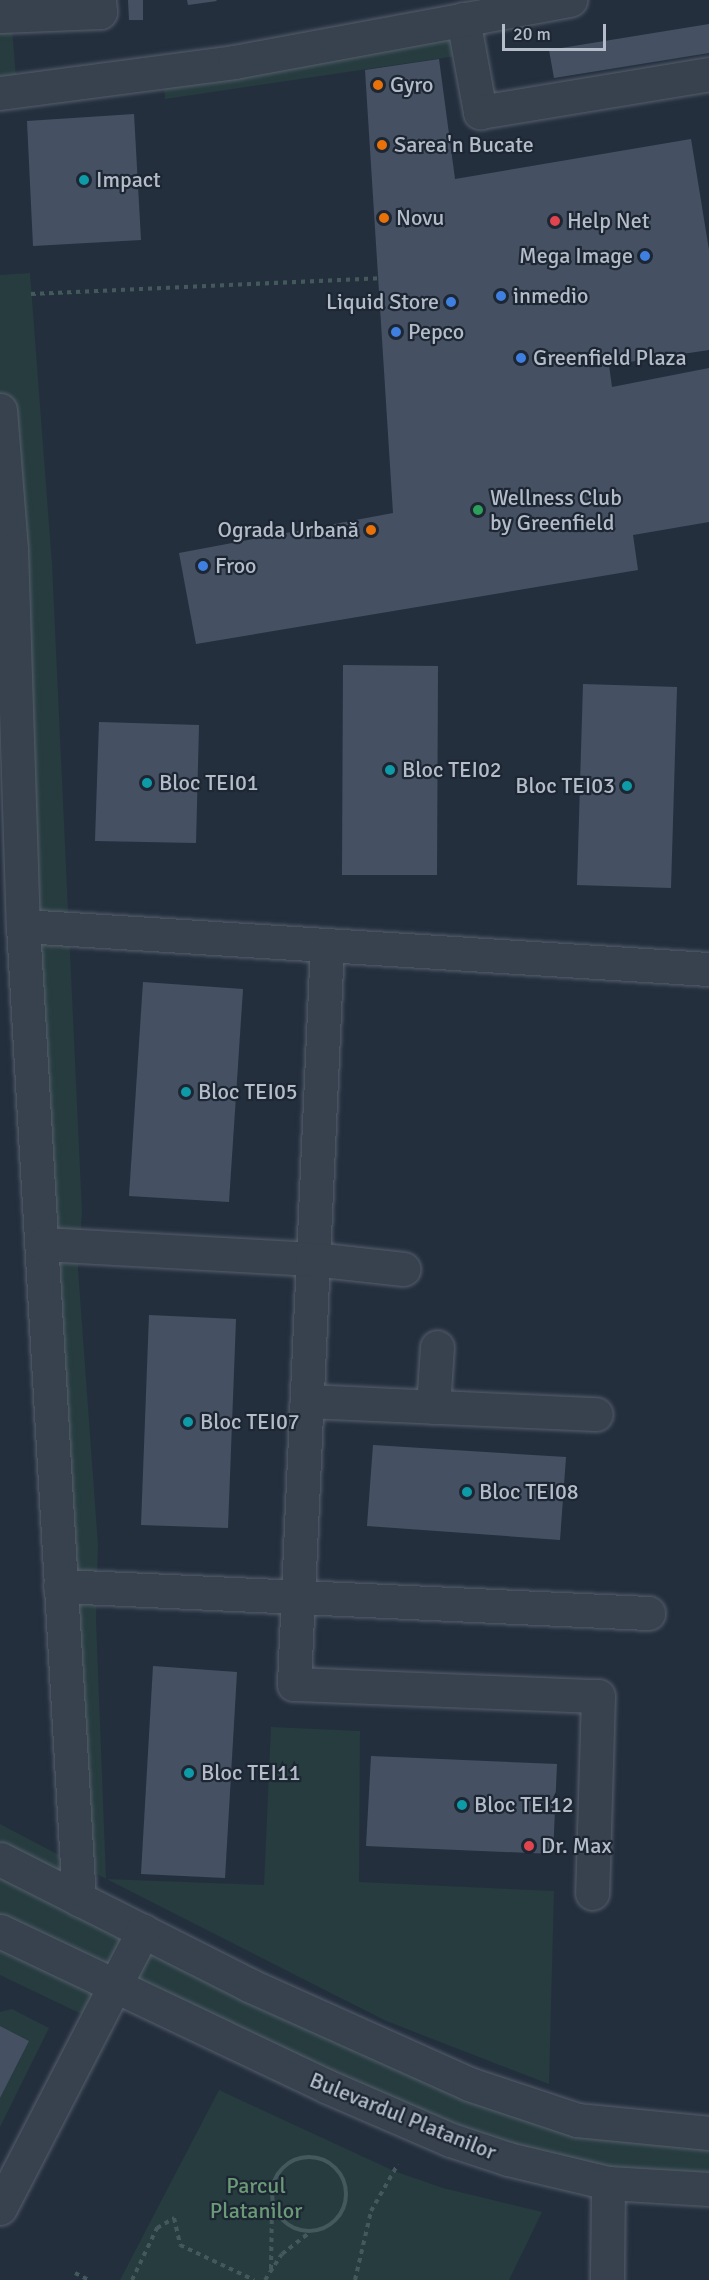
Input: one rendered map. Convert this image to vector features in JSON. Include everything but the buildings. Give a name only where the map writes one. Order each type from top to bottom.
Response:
[{"type":"street","points":[[0,16],[56,6],[100,12],[99,0]]},
{"type":"street","points":[[0,93],[163,74],[570,0]]},
{"type":"street","points":[[463,19],[480,112],[709,74]]},
{"type":"street","points":[[0,410],[12,605],[23,926],[79,1899]]},
{"type":"street","points":[[23,926],[709,969]]},
{"type":"street","points":[[327,945],[294,1684],[598,1696],[592,1893]]},
{"type":"street","points":[[43,1244],[313,1259],[403,1269]]},
{"type":"street","points":[[433,1407],[437,1347]]},
{"type":"street","points":[[307,1401],[596,1414]]},
{"type":"street","points":[[60,1586],[297,1599],[648,1613]]},
{"type":"street","points":[[0,1858],[142,1931],[405,2058],[469,2084],[577,2120],[709,2133]]},
{"type":"street","name":"Bulevardul Platanilor","points":[[0,1931],[397,2118],[508,2159],[608,2183],[709,2189]]},
{"type":"street","points":[[0,2208],[142,1931]]},
{"type":"street","points":[[607,2280],[608,2183]]},
{"type":"path","points":[[31,294],[380,278]]},
{"type":"path","points":[[265,2280],[282,2254],[310,2232],[331,2224],[344,2208],[345,2187],[336,2169],[318,2158],[297,2159],[279,2173],[272,2195],[271,2269]]},
{"type":"path","points":[[355,2280],[370,2211],[398,2164]]},
{"type":"path","points":[[272,2195],[279,2217],[288,2225],[310,2232]]},
{"type":"path","points":[[132,2280],[157,2228],[174,2218],[180,2245],[254,2280]]},
{"type":"path","points":[[75,2273],[89,2280]]},
{"type":"green space","points":[[0,0],[11,15],[17,91],[0,93]]},
{"type":"green space","points":[[463,19],[470,54],[165,99],[163,74]]},
{"type":"green space","points":[[30,273],[52,564],[82,1212],[78,1269],[98,1545],[96,1619],[106,1879],[77,1864],[79,1899],[469,2084],[709,2133],[709,2189],[559,2172],[114,1986],[96,2021],[0,1975],[0,1824],[76,1864],[0,410],[0,275]]},
{"type":"green space","points":[[271,1727],[360,1731],[359,1882],[554,1891],[549,2084],[386,2021],[107,1879],[264,1885]]},
{"type":"green space","points":[[12,2009],[49,2028],[0,2127],[0,2098],[29,2041],[0,2026],[0,2012]]},
{"type":"green space","name":"Parcul Platanilor","points":[[219,2090],[394,2171],[443,2188],[542,2212],[509,2280],[120,2280]]},
{"type":"place","name":"Gyro","points":[[378,85]]},
{"type":"place","name":"Sarea'n Bucate","points":[[382,145]]},
{"type":"place","name":"Impact","points":[[84,180]]},
{"type":"place","name":"Novu","points":[[384,218]]},
{"type":"place","name":"Help Net","points":[[555,221]]},
{"type":"place","name":"Mega Image","points":[[645,256]]},
{"type":"place","name":"inmedio","points":[[501,296]]},
{"type":"place","name":"Liquid Store","points":[[451,302]]},
{"type":"place","name":"Pepco","points":[[396,332]]},
{"type":"place","name":"Greenfield Plaza","points":[[521,358]]},
{"type":"place","name":"Wellness Club by Greenfield","points":[[478,510]]},
{"type":"place","name":"Ograda Urbană","points":[[371,530]]},
{"type":"place","name":"Froo","points":[[203,566]]},
{"type":"place","name":"Bloc TEI02","points":[[390,770]]},
{"type":"place","name":"Bloc TEI01","points":[[147,783]]},
{"type":"place","name":"Bloc TEI03","points":[[627,786]]},
{"type":"place","name":"Bloc TEI05","points":[[186,1092]]},
{"type":"place","name":"Bloc TEI07","points":[[188,1422]]},
{"type":"place","name":"Bloc TEI08","points":[[467,1492]]},
{"type":"place","name":"Bloc TEI11","points":[[189,1773]]},
{"type":"place","name":"Bloc TEI12","points":[[462,1805]]},
{"type":"place","name":"Dr. Max","points":[[529,1846]]}]
